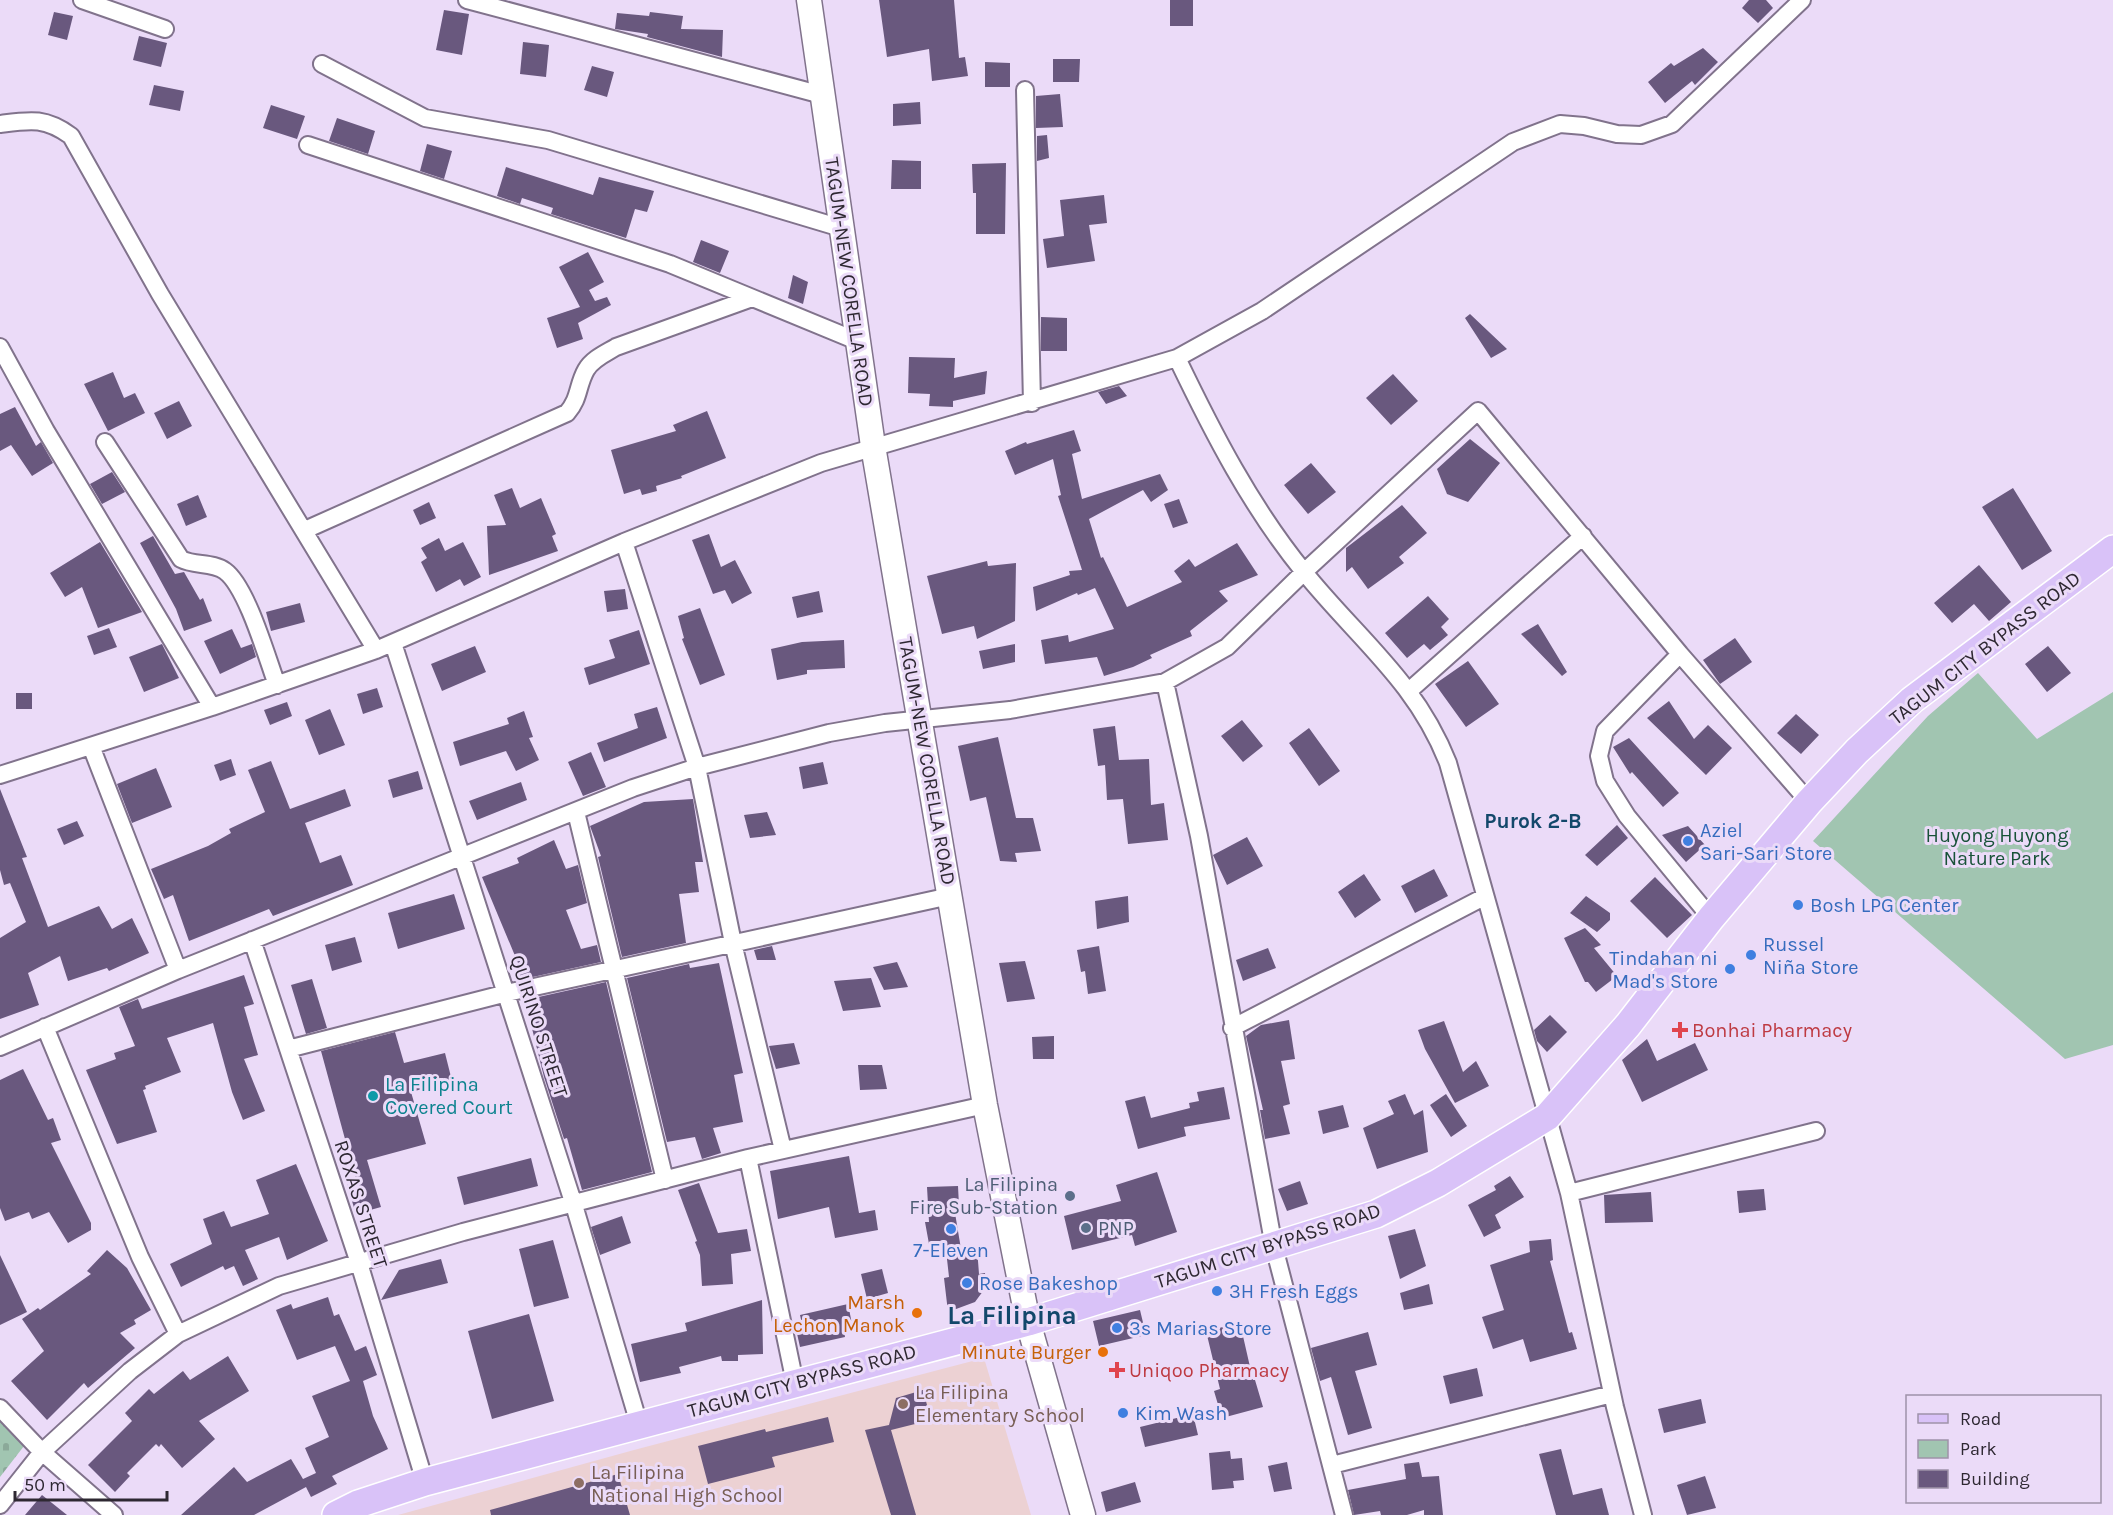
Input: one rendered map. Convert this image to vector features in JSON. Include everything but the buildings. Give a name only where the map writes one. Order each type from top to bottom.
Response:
[{"type":"main road","name":"TAGUM-NEW CORELLA ROAD","points":[[809,0],[873,446],[985,1105],[1028,1322],[1083,1515]]},
{"type":"main road","name":"TAGUM CITY BYPASS ROAD","points":[[351,1511],[425,1482],[1028,1322],[1376,1214],[1438,1183],[1547,1117],[1621,1034],[1711,918],[1809,802],[1857,751],[1912,700],[2113,549]]},
{"type":"street","points":[[82,0],[165,29]]},
{"type":"street","points":[[466,0],[822,95]]},
{"type":"street","points":[[0,775],[212,707],[376,650],[624,542],[758,487],[873,446],[1032,403],[1177,358],[1262,311],[1521,138],[1560,124],[1584,126],[1617,134],[1641,135],[1672,124],[1802,0]]},
{"type":"street","points":[[322,64],[425,118],[548,140],[841,228]]},
{"type":"street","points":[[1025,90],[1032,403]]},
{"type":"street","points":[[0,124],[40,120],[55,124],[71,136],[160,294],[376,650]]},
{"type":"street","points":[[308,145],[670,264],[857,341]]},
{"type":"street","points":[[305,530],[567,414],[577,401],[586,370],[596,359],[616,347],[752,298]]},
{"type":"street","points":[[0,347],[46,431],[212,707]]},
{"type":"street","points":[[1177,358],[1207,420],[1250,497],[1304,572],[1410,690],[1435,730],[1448,763],[1569,1193],[1612,1394],[1643,1515]]},
{"type":"street","points":[[0,1047],[252,940],[633,788],[697,767],[829,733],[919,719],[1010,710],[1165,682],[1227,647],[1304,572],[1478,411],[1680,654],[1809,802]]},
{"type":"street","points":[[105,442],[181,559],[192,565],[223,569],[232,577],[247,604],[277,685]]},
{"type":"street","points":[[1410,690],[1583,536]]},
{"type":"street","points":[[624,542],[697,767],[733,943],[783,1150]]},
{"type":"street","name":"QUIRINO STREET","points":[[393,643],[574,1205],[639,1424]]},
{"type":"street","points":[[1680,654],[1605,731],[1599,756],[1605,781],[1627,816],[1711,918]]},
{"type":"street","points":[[1165,682],[1199,836],[1232,1028],[1274,1247],[1344,1515]]},
{"type":"street","points":[[92,746],[178,970]]},
{"type":"street","points":[[576,812],[665,1179]]},
{"type":"street","points":[[288,1049],[507,993],[950,896]]},
{"type":"street","points":[[1232,1028],[1484,897]]},
{"type":"street","name":"ROXAS STREET","points":[[252,940],[359,1263],[425,1482]]},
{"type":"street","points":[[45,1027],[140,1257],[178,1334]]},
{"type":"street","points":[[0,1505],[42,1452],[130,1371],[178,1334],[279,1286],[463,1232],[574,1205],[665,1179],[985,1105]]},
{"type":"street","points":[[1569,1193],[1816,1131]]},
{"type":"street","points":[[748,1158],[795,1383]]},
{"type":"street","points":[[1332,1466],[1612,1394]]},
{"type":"street","points":[[0,1408],[42,1452],[114,1515]]},
{"type":"shaded area","name":"La Filipina Elementary School","points":[[984,1358],[1031,1515],[398,1515],[634,1450]]},
{"type":"green space","name":"Huyong Huyong Nature Park","points":[[1978,673],[2037,739],[2113,692],[2113,1045],[2065,1059],[1813,841],[1928,716]]},
{"type":"green space","points":[[0,1419],[24,1446],[0,1477]]},
{"type":"place","name":"Aziel Sari-Sari Store","points":[[1688,841]]},
{"type":"place","name":"Bosh LPG Center","points":[[1798,905]]},
{"type":"place","name":"Russel Niña Store","points":[[1751,955]]},
{"type":"place","name":"Tindahan ni Mad's Store","points":[[1730,969]]},
{"type":"place","name":"Bonhai Pharmacy","points":[[1680,1030]]},
{"type":"place","name":"La Filipina Covered Court","points":[[373,1096]]},
{"type":"place","name":"La Filipina Fire Sub-Station","points":[[1070,1196]]},
{"type":"place","name":"PNP","points":[[1086,1228]]},
{"type":"place","name":"7-Eleven","points":[[951,1229]]},
{"type":"place","name":"Rose Bakeshop","points":[[967,1283]]},
{"type":"place","name":"3H Fresh Eggs","points":[[1217,1291]]},
{"type":"place","name":"Marsh Lechon Manok","points":[[917,1313]]},
{"type":"place","name":"3s Marias Store","points":[[1117,1328]]},
{"type":"place","name":"Minute Burger","points":[[1103,1352]]},
{"type":"place","name":"Uniqoo Pharmacy","points":[[1117,1370]]},
{"type":"place","name":"La Filipina Elementary School","points":[[903,1404]]},
{"type":"place","name":"Kim Wash","points":[[1123,1413]]},
{"type":"place","name":"La Filipina National High School","points":[[579,1483]]},
{"type":"district","name":"Purok 2-B","points":[[1533,821]]},
{"type":"district","name":"La Filipina","points":[[1012,1315]]}]
